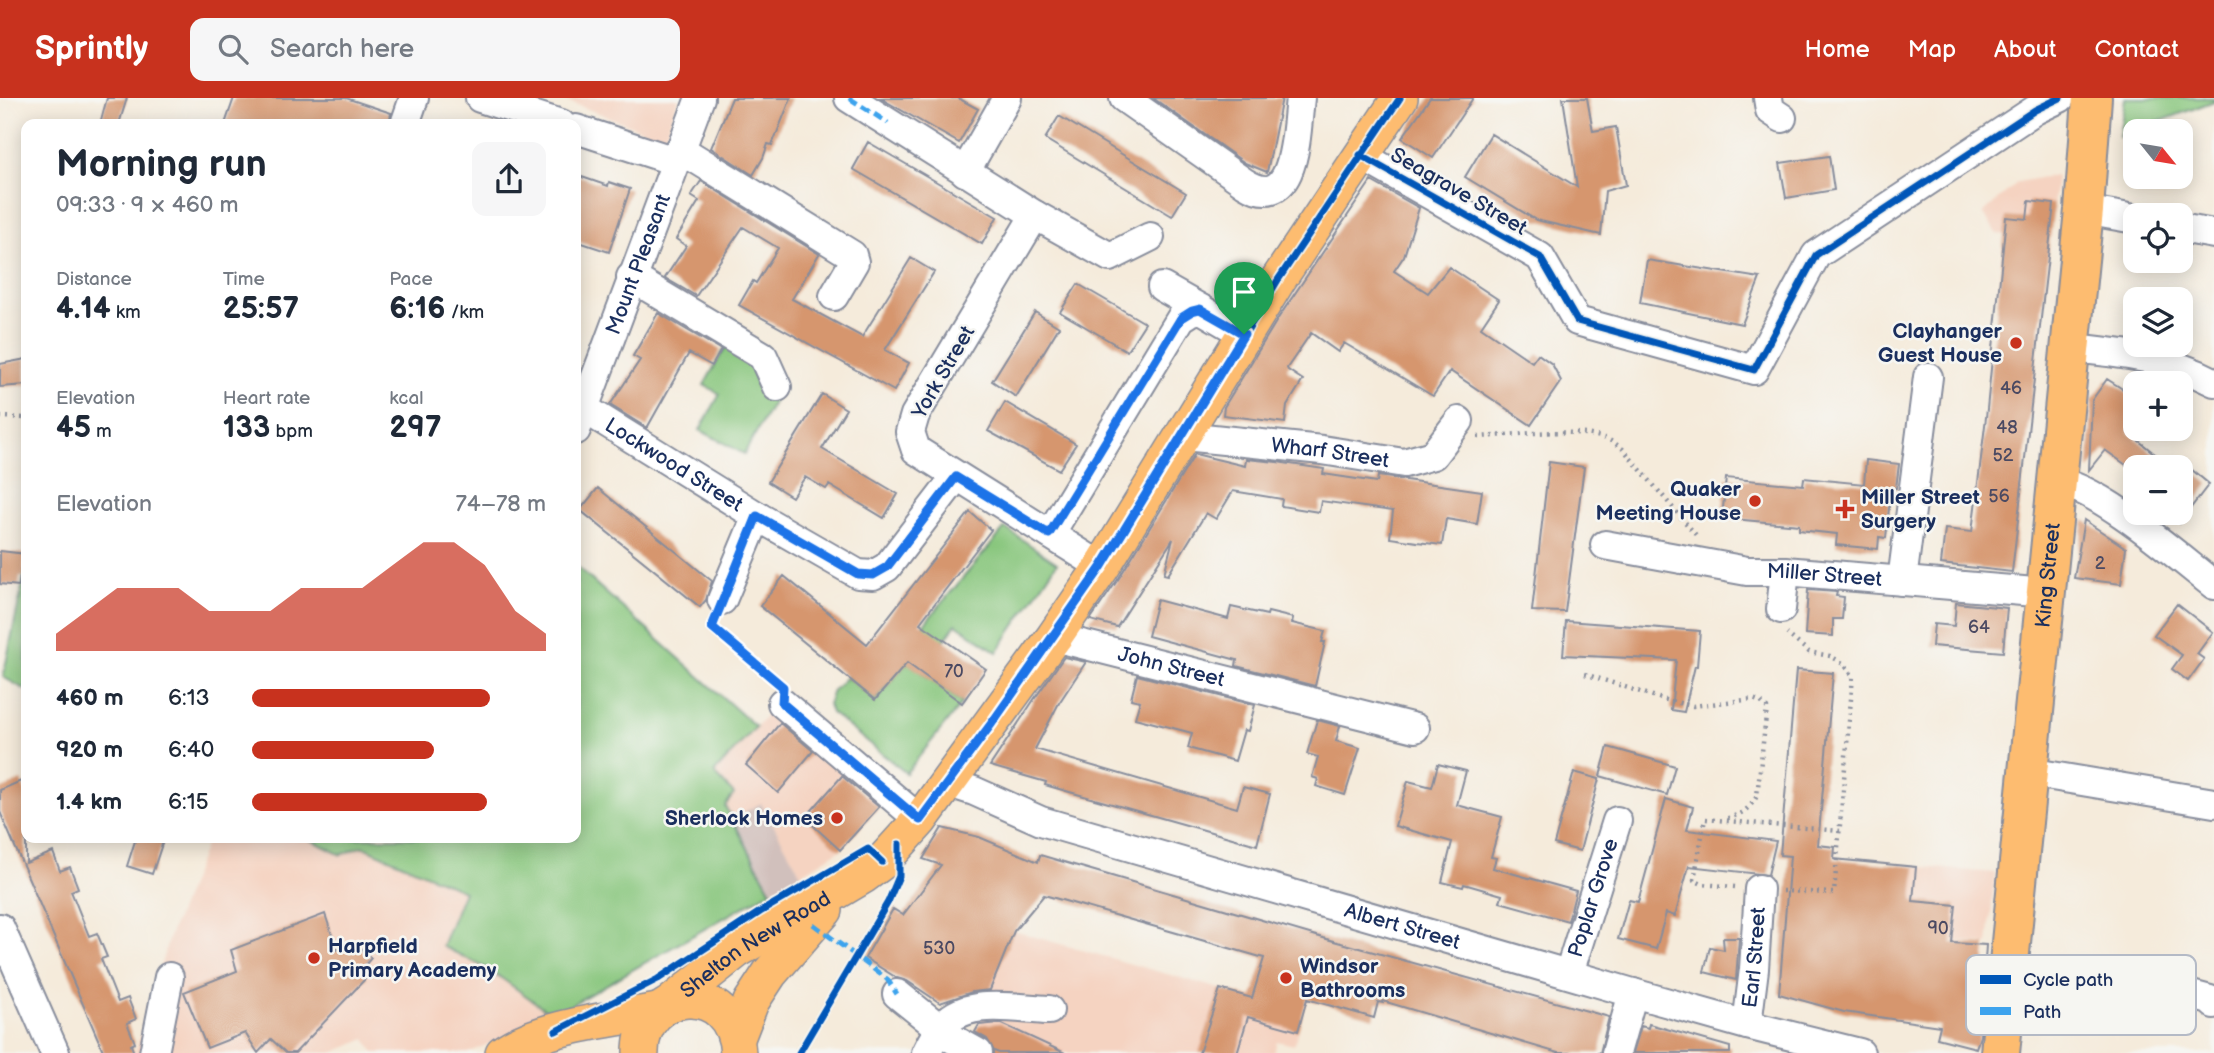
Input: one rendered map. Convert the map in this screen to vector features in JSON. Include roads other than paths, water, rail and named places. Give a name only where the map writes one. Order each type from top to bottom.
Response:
[{"type":"highway","name":"King Street","points":[[2010,955],[2084,210],[2092,98]]},
{"type":"highway","name":"King Street","points":[[2000,1053],[2002,1035]]},
{"type":"main road","points":[[853,883],[882,862],[920,820],[1054,637],[1184,436],[1244,334],[1400,98]]},
{"type":"main road","name":"Shelton New Road","points":[[664,1007],[736,951],[853,883]]},
{"type":"main road","name":"Shelton New Road","points":[[738,1046],[751,1002],[770,973],[853,883]]},
{"type":"main road","points":[[503,1053],[556,1031],[694,1001],[713,1005],[728,1017],[738,1046]]},
{"type":"main road","points":[[640,1053],[644,1030],[664,1007]]},
{"type":"street","points":[[407,119],[414,98]]},
{"type":"street","points":[[480,98],[545,119]]},
{"type":"street","name":"Mount Pleasant","points":[[581,416],[700,98]]},
{"type":"street","points":[[849,98],[1035,215],[1110,257],[1150,237]]},
{"type":"street","points":[[965,172],[1007,98]]},
{"type":"street","points":[[1124,98],[1256,190],[1267,191],[1286,180],[1290,169],[1300,98]]},
{"type":"street","name":"Seagrave Street","points":[[1360,155],[1540,257],[1577,321],[1754,370],[1816,255],[2035,110],[2060,98]]},
{"type":"street","points":[[581,130],[677,155],[852,255],[853,262],[834,296]]},
{"type":"street","points":[[2084,210],[2123,217]]},
{"type":"street","name":"York Street","points":[[1035,215],[915,415],[910,432],[916,450],[1102,566]]},
{"type":"street","points":[[2193,230],[2214,234]]},
{"type":"street","points":[[631,277],[763,356],[777,387]]},
{"type":"street","points":[[1162,287],[1244,334]]},
{"type":"street","points":[[1049,534],[1181,318],[1200,309]]},
{"type":"street","points":[[2070,348],[2117,351],[2162,363],[2214,382]]},
{"type":"street","points":[[1902,581],[1928,377]]},
{"type":"street","name":"Lockwood Street","points":[[581,420],[858,574],[873,575],[887,567],[956,477]]},
{"type":"street","name":"Wharf Street","points":[[1184,436],[1322,450],[1404,463],[1433,455],[1452,430]]},
{"type":"street","points":[[2057,483],[2069,483],[2094,494],[2214,585]]},
{"type":"street","points":[[722,600],[757,516]]},
{"type":"street","name":"Miller Street","points":[[1605,545],[1747,571],[1785,571],[2046,593]]},
{"type":"street","points":[[1781,609],[1785,571]]},
{"type":"street","name":"John Street","points":[[1054,637],[1415,728]]},
{"type":"street","points":[[782,703],[920,820]]},
{"type":"street","points":[[2028,772],[2214,803]]},
{"type":"street","name":"Albert Street","points":[[949,783],[974,791],[1041,821],[1633,993],[1860,1053]]},
{"type":"street","name":"Poplar Grove","points":[[1569,973],[1617,821]]},
{"type":"street","name":"Earl Street","points":[[1747,1025],[1759,889]]},
{"type":"street","points":[[0,928],[10,980],[55,1053]]},
{"type":"street","points":[[154,1053],[169,976]]},
{"type":"street","points":[[1616,1053],[1633,993]]},
{"type":"street","points":[[897,994],[954,1013],[973,1007],[1049,1010]]},
{"type":"street","points":[[2196,996],[2214,1004]]},
{"type":"street","points":[[926,1053],[954,1013]]},
{"type":"street","points":[[954,1013],[953,1039],[978,1053]]},
{"type":"place","name":"Clayhanger Guest House","points":[[2016,343]]},
{"type":"place","name":"Quaker Meeting House","points":[[1755,501]]},
{"type":"place","name":"Miller Street Surgery","points":[[1845,509]]},
{"type":"place","name":"Sherlock Homes","points":[[837,818]]},
{"type":"place","name":"Harpfield Primary Academy","points":[[314,958]]},
{"type":"place","name":"Windsor Bathrooms","points":[[1286,978]]}]
